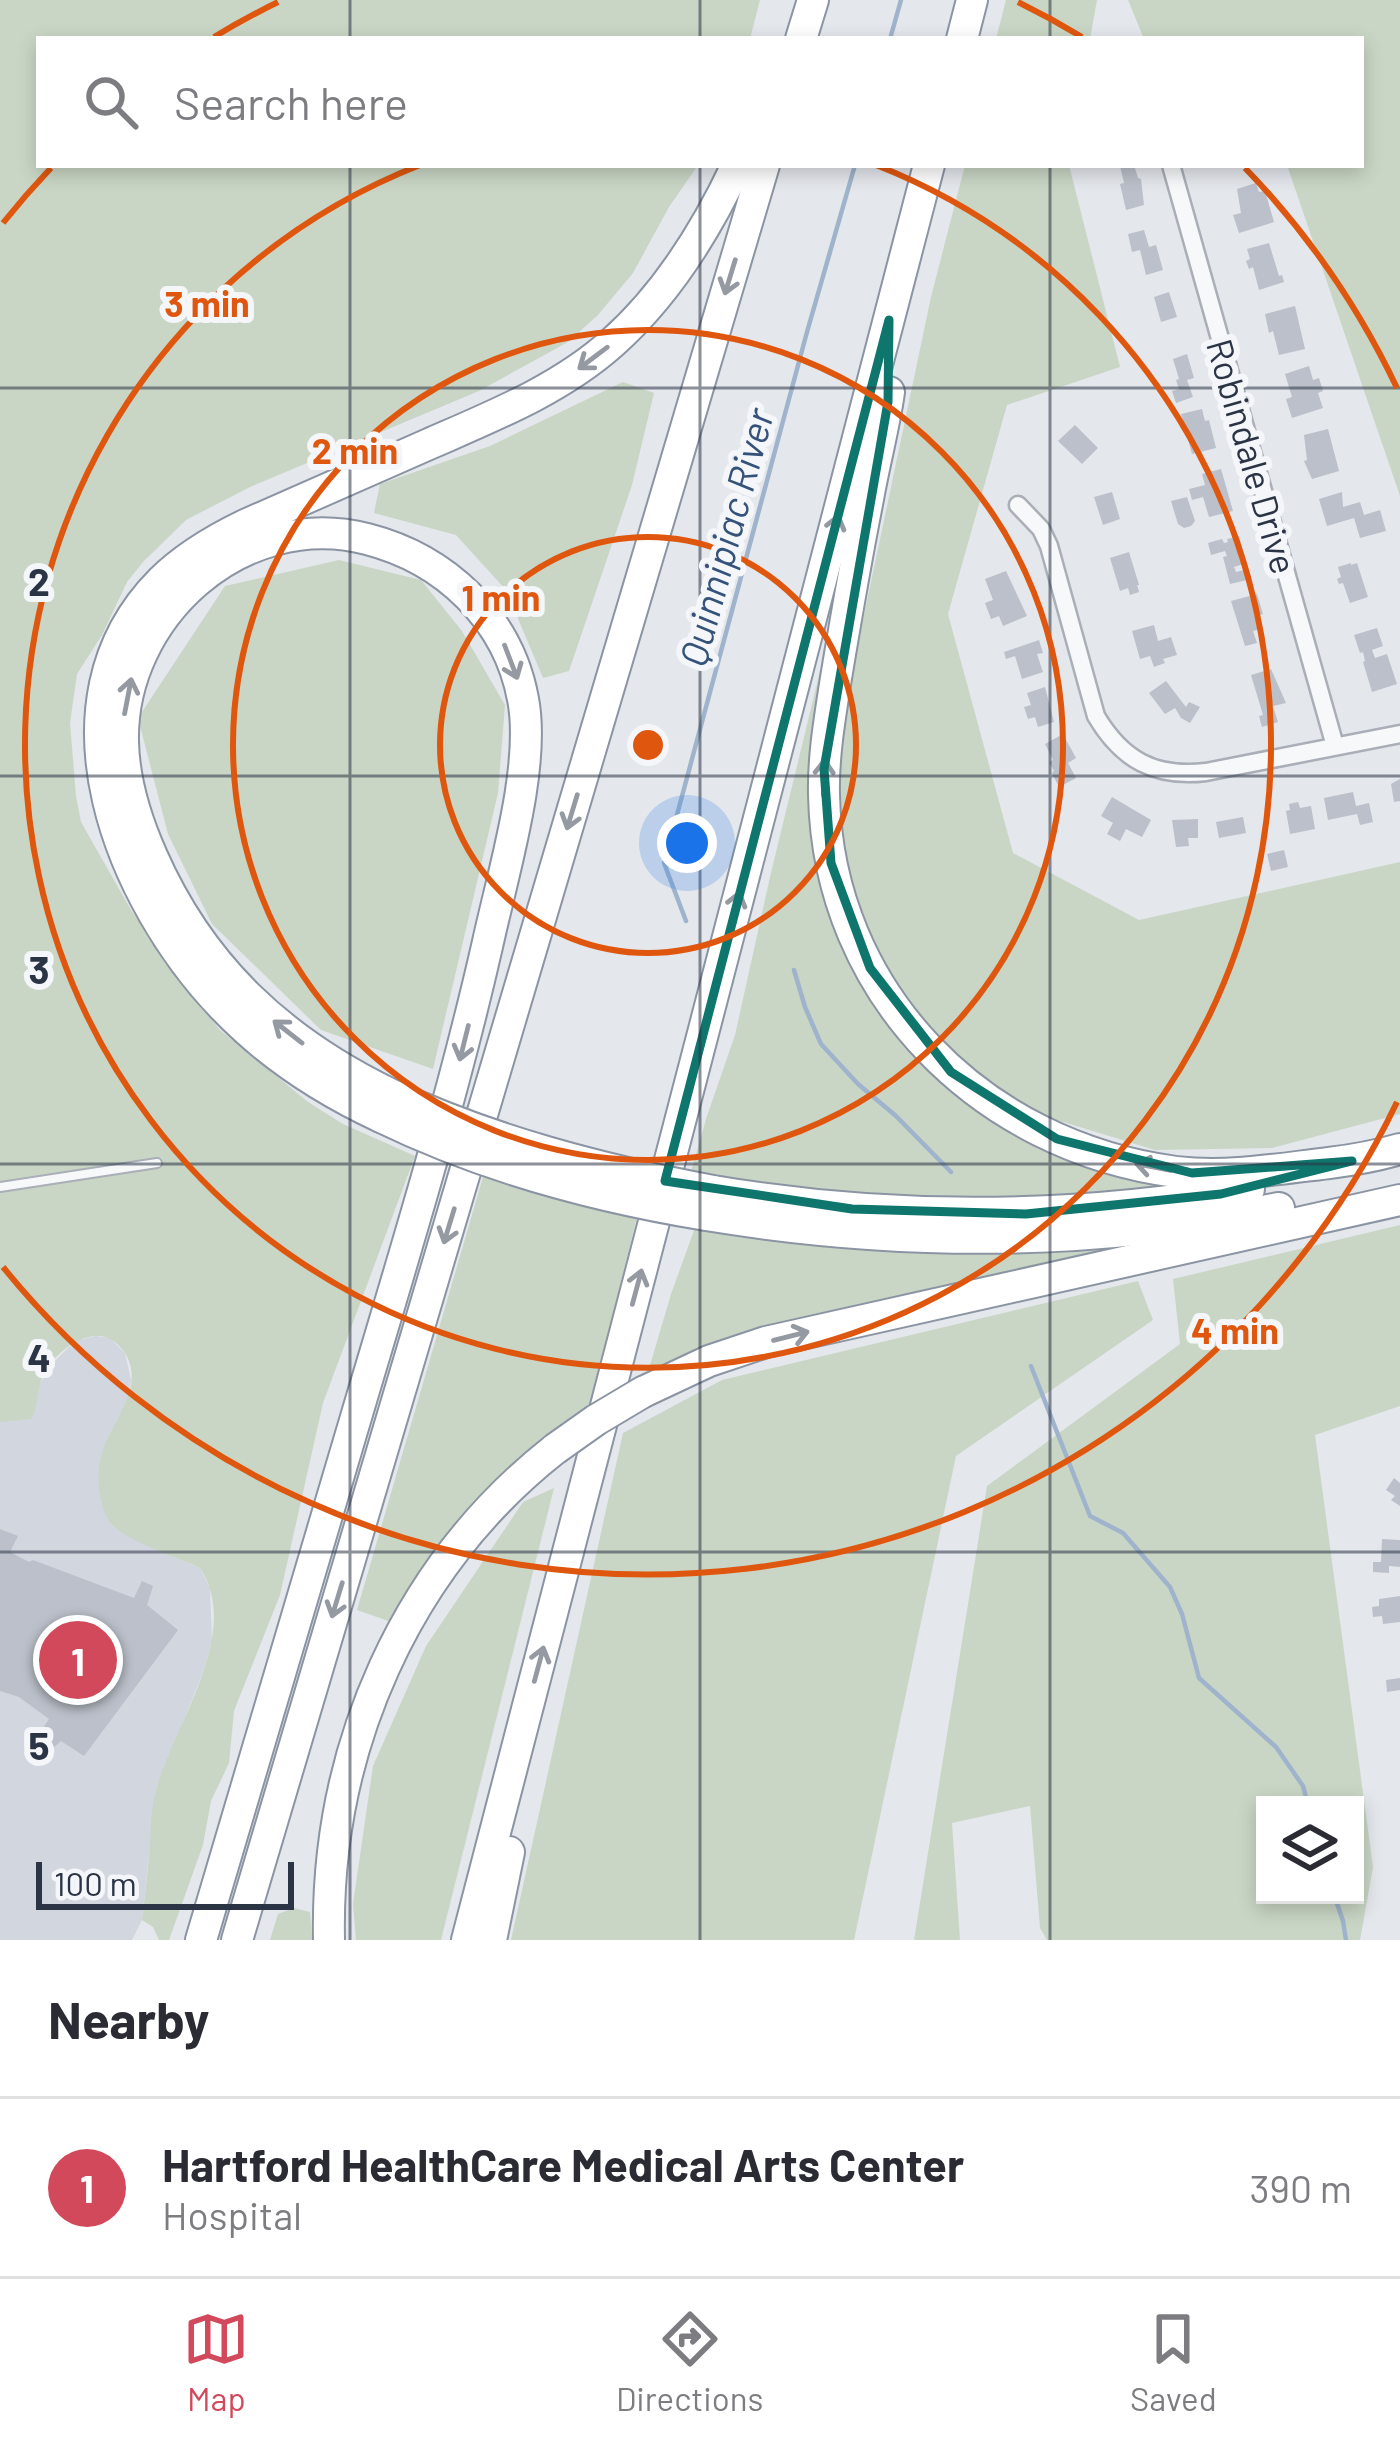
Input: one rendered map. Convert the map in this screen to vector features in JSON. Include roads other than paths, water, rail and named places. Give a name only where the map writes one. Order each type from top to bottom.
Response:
[{"type":"highway","points":[[802,36],[813,0]]},
{"type":"highway","points":[[963,36],[972,0]]},
{"type":"highway","points":[[384,1105],[332,1091],[257,1039],[209,992],[162,928],[119,840],[102,775],[100,716],[113,657],[147,596],[182,562],[211,543],[520,404],[589,362],[651,302],[695,240],[735,168]]},
{"type":"highway","points":[[237,1940],[763,168]]},
{"type":"highway","points":[[467,1940],[928,168]]},
{"type":"highway","points":[[889,320],[887,402],[824,770],[831,862],[852,931],[870,968],[898,1013],[951,1072],[1003,1112],[1057,1139],[1124,1162],[1192,1173],[1259,1173],[1352,1161],[1400,1149]]},
{"type":"highway","points":[[201,1940],[441,1129],[501,884],[526,747],[523,698],[508,650],[485,614],[436,569],[389,545],[337,535],[293,537],[260,545],[213,568],[184,591],[155,627],[127,698],[123,746],[127,778],[157,868],[212,958],[256,1006],[384,1105],[459,1150],[618,1197],[967,1214],[1152,1204],[1322,1174],[1352,1161]]},
{"type":"highway","points":[[710,1203],[806,1229],[897,1236],[1058,1237],[1225,1218],[1400,1182]]},
{"type":"highway","points":[[329,1940],[332,1853],[342,1789],[382,1669],[417,1603],[496,1503],[555,1449],[596,1420],[709,1360],[787,1336],[1400,1200]]},
{"type":"highway","points":[[491,1940],[514,1818],[518,1742]]},
{"type":"street","name":"Robindale Drive","points":[[1172,168],[1335,746]]},
{"type":"street","points":[[1018,505],[1049,545],[1096,716],[1107,734],[1141,763],[1183,775],[1400,734]]},
{"type":"lane","points":[[0,1187],[157,1163]]},
{"type":"waterway","name":"Quinnipiac River","points":[[891,36],[901,0]]},
{"type":"waterway","name":"Quinnipiac River","points":[[686,921],[664,863],[854,168]]},
{"type":"waterway","name":"Quinnipiac River","points":[[794,970],[821,1044],[951,1172]]},
{"type":"waterway","name":"Quinnipiac River","points":[[1031,1366],[1090,1516],[1123,1533],[1170,1587],[1199,1678],[1276,1747],[1306,1796]]},
{"type":"waterway","name":"Quinnipiac River","points":[[1337,1904],[1346,1940]]},
{"type":"place","name":"Hartford HealthCare Medical Arts Center","points":[[78,1660]]}]
